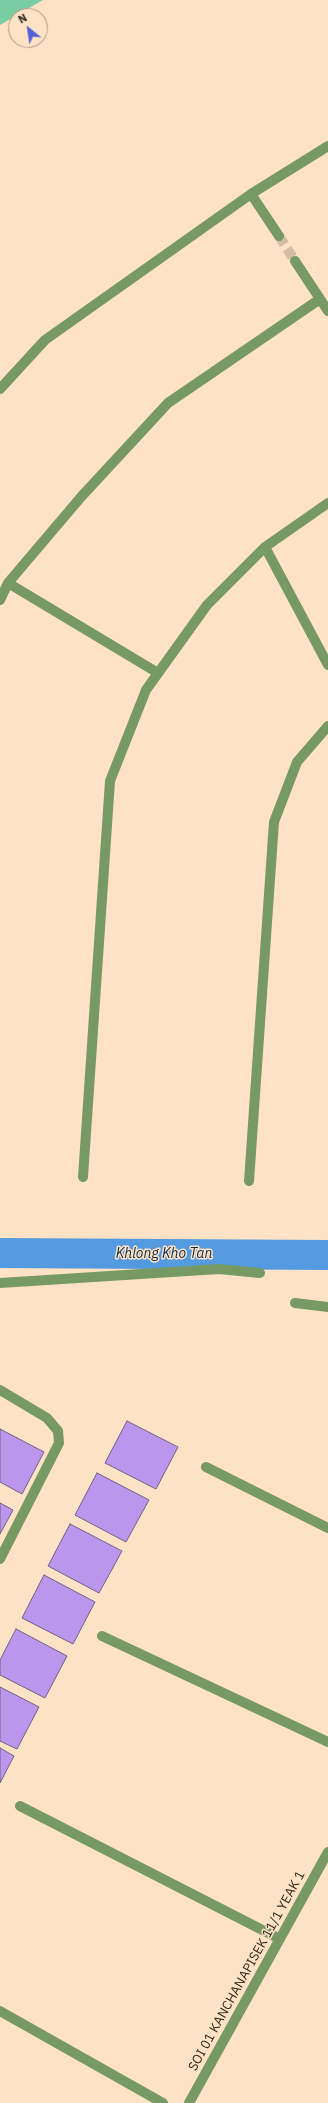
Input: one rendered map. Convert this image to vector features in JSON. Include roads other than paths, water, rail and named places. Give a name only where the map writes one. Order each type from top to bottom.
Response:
[{"type":"street","points":[[0,389],[45,340],[251,194],[328,146]]},
{"type":"street","points":[[251,194],[279,236]]},
{"type":"street","points":[[295,261],[328,311]]},
{"type":"street","points":[[0,600],[8,583],[81,497],[168,403],[320,299]]},
{"type":"street","points":[[83,1177],[110,781],[146,690],[206,606],[265,548],[328,503]]},
{"type":"street","points":[[265,548],[328,665]]},
{"type":"street","points":[[8,583],[158,673]]},
{"type":"street","points":[[249,1181],[274,822],[297,762],[328,726]]},
{"type":"street","points":[[0,1283],[219,1269],[260,1273]]},
{"type":"street","points":[[295,1304],[328,1307]]},
{"type":"street","points":[[0,1390],[47,1418],[58,1431],[59,1443],[0,1559]]},
{"type":"street","points":[[206,1467],[328,1528]]},
{"type":"street","points":[[102,1636],[328,1742]]},
{"type":"street","points":[[20,1806],[280,1939]]},
{"type":"street","name":"SOI 01 KANCHANAPISEK 11/1 YEAK 1","points":[[189,2103],[328,1852]]},
{"type":"street","points":[[0,2012],[163,2103]]},
{"type":"waterway","name":"Khlong Kho Tan","points":[[0,1253],[328,1255]]},
{"type":"tunnel","points":[[279,236],[295,261]]}]
